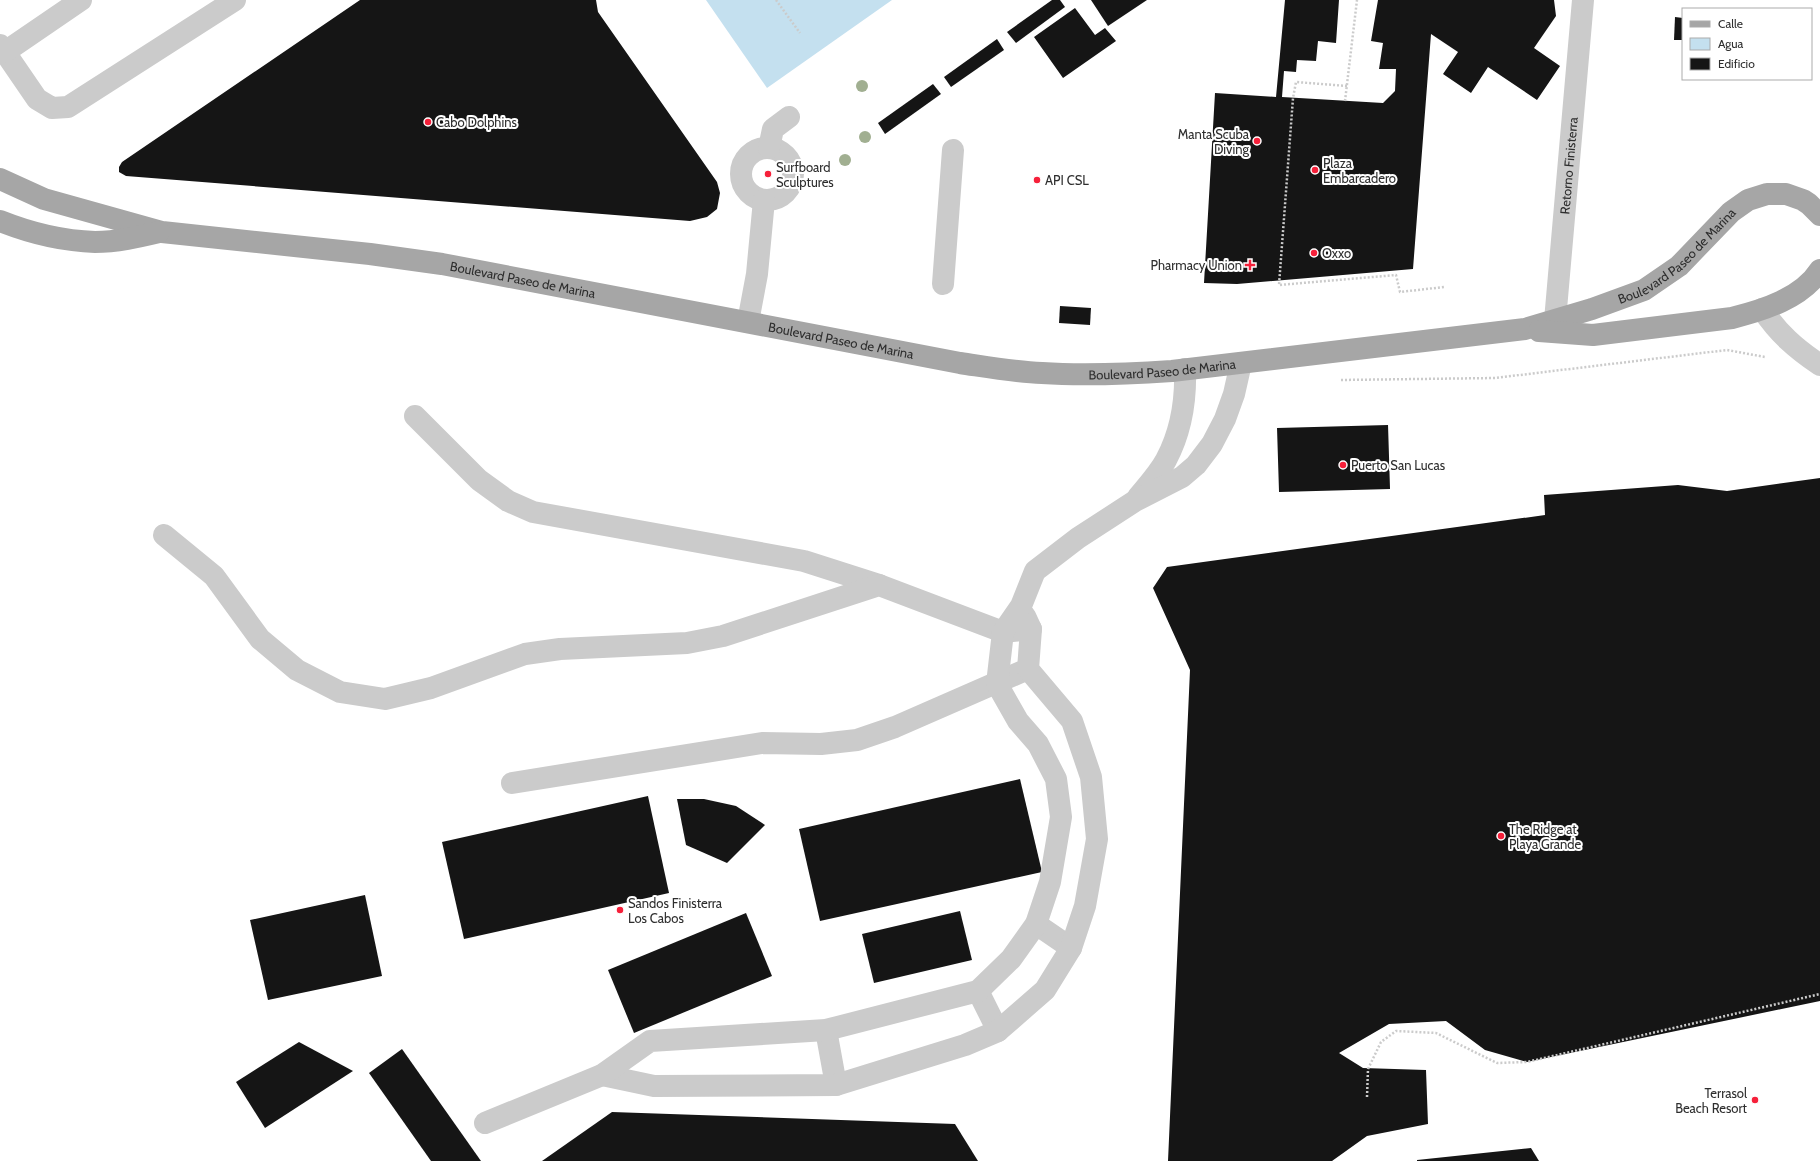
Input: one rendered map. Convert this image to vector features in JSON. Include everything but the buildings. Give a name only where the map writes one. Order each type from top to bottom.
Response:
[{"type":"main road","name":"Boulevard Paseo de Marina","points":[[0,179],[44,199],[162,232],[404,258],[960,363],[1016,371],[1097,375],[1185,369],[1555,326],[1644,290],[1679,266],[1731,212],[1748,200],[1767,194],[1786,194],[1803,200],[1820,215]]},
{"type":"main road","name":"Boulevard Paseo de Marina","points":[[0,221],[27,231],[61,238],[96,242],[123,240],[162,232]]},
{"type":"main road","name":"Boulevard Paseo de Marina","points":[[1555,326],[1593,335],[1715,321],[1762,310],[1783,300],[1817,278]]},
{"type":"street","points":[[81,0],[2,49],[37,99],[52,108],[68,107],[235,0]]},
{"type":"street","name":"Retorno Finisterra","points":[[1555,326],[1583,0]]},
{"type":"street","points":[[769,148],[773,129],[789,117]]},
{"type":"street","points":[[769,148],[781,151],[787,157],[794,171],[790,188],[781,197],[773,200],[764,200],[753,196],[744,188],[741,179],[741,170],[744,161],[752,153],[769,148]]},
{"type":"street","points":[[943,284],[952,150]]},
{"type":"street","points":[[748,322],[757,274],[764,200]]},
{"type":"street","points":[[1762,310],[1774,327],[1787,341],[1820,365]]},
{"type":"street","points":[[485,1123],[602,1075],[650,1041],[826,1030],[978,991],[1011,959],[1036,924],[1050,882],[1057,848],[1061,817],[1056,779],[1038,744],[1018,721],[997,684],[1003,632],[1021,606],[1035,570],[1078,538],[1135,501],[1182,477],[1204,455],[1218,433],[1231,406],[1240,363]]},
{"type":"street","points":[[1135,501],[1167,458],[1177,433],[1183,407],[1185,369]]},
{"type":"street","points":[[414,416],[479,480],[508,501],[533,512],[804,562],[879,584],[1003,632],[1031,629]]},
{"type":"street","points":[[164,535],[214,576],[260,639],[297,670],[340,692],[385,699],[432,688],[525,654],[560,649],[687,643],[723,636],[879,584]]},
{"type":"street","points":[[602,1075],[654,1086],[836,1085],[965,1045],[998,1032],[1045,990],[1071,948],[1085,906],[1097,839],[1091,777],[1072,720],[1028,669],[1031,629],[1021,606]]},
{"type":"street","points":[[512,783],[709,750],[762,743],[821,744],[857,740],[895,727],[997,684],[1028,669]]},
{"type":"street","points":[[1036,924],[1071,948]]},
{"type":"street","points":[[978,991],[998,1032]]},
{"type":"street","points":[[826,1030],[836,1085]]},
{"type":"path","points":[[776,0],[800,33]]},
{"type":"path","points":[[1345,101],[1357,0]]},
{"type":"path","points":[[1346,86],[1296,82],[1292,106],[1279,285],[1396,275],[1400,292],[1444,287]]},
{"type":"path","points":[[1339,380],[1495,378],[1728,350],[1768,358]]},
{"type":"path","points":[[1367,1097],[1368,1068],[1381,1042],[1396,1031],[1436,1033],[1497,1063],[1527,1062],[1820,994]]},
{"type":"water","points":[[706,0],[892,0],[767,88]]},
{"type":"place","name":"Cabo Dolphins","points":[[428,122]]},
{"type":"place","name":"Manta Scuba Diving","points":[[1257,141]]},
{"type":"place","name":"Plaza Embarcadero","points":[[1315,170]]},
{"type":"place","name":"Surfboard Sculptures","points":[[768,174]]},
{"type":"place","name":"API CSL","points":[[1037,180]]},
{"type":"place","name":"Oxxo","points":[[1314,253]]},
{"type":"place","name":"Pharmacy Union","points":[[1250,265]]},
{"type":"place","name":"Puerto San Lucas","points":[[1343,465]]},
{"type":"place","name":"The Ridge at Playa Grande","points":[[1501,836]]},
{"type":"place","name":"Sandos Finisterra Los Cabos","points":[[620,910]]},
{"type":"place","name":"Terrasol Beach Resort","points":[[1755,1100]]}]
